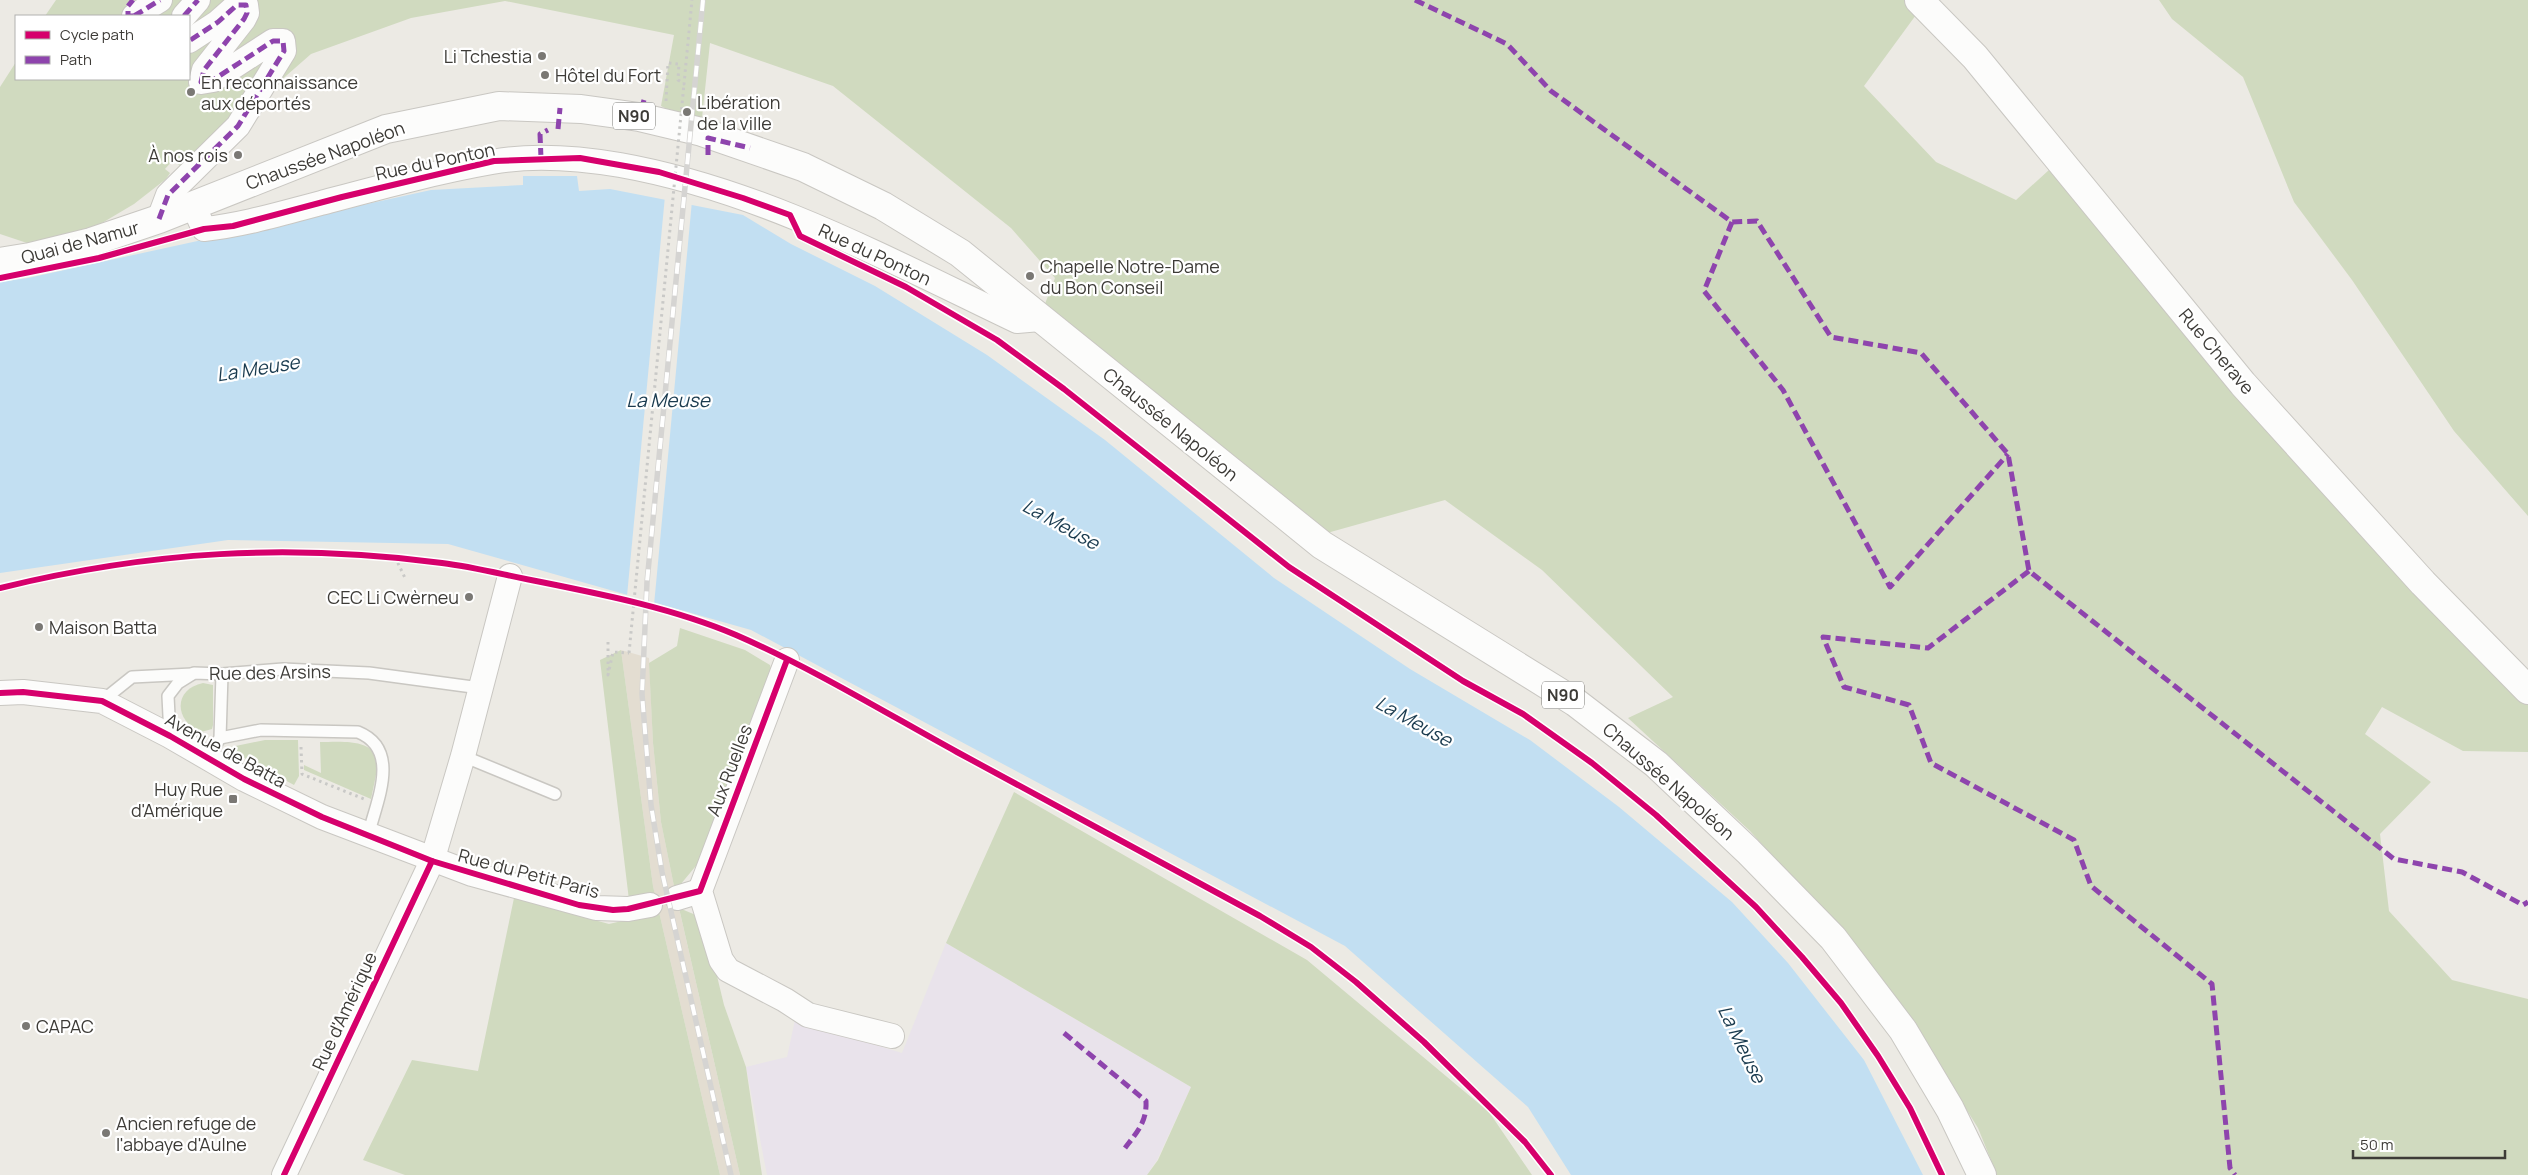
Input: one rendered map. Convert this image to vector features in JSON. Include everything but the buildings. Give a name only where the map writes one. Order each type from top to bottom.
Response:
[{"type":"main road","name":"Rue Cherave","points":[[1919,0],[1981,64],[2243,384],[2423,583],[2528,690]]},
{"type":"main road","name":"Chaussée Napoléon","points":[[159,220],[192,205],[386,129],[499,106],[582,109],[639,117],[702,132],[803,167],[883,206],[924,229],[960,253],[1322,545],[1575,702],[1656,764],[1748,851],[1832,938],[1903,1030],[1950,1109],[1982,1175]]},
{"type":"main road","name":"Quai de Namur","points":[[0,262],[30,257],[91,242],[159,220]]},
{"type":"street","points":[[128,15],[127,11],[133,0]]},
{"type":"street","points":[[135,15],[160,0]]},
{"type":"street","points":[[185,15],[198,0]]},
{"type":"street","points":[[159,220],[168,195],[238,126],[284,51],[283,41],[273,42],[213,80],[202,82],[204,70],[244,19],[247,13],[246,5],[237,6],[218,22],[190,40]]},
{"type":"street","name":"Rue du Ponton","points":[[192,205],[204,229],[234,226],[342,197],[494,161],[580,158],[659,172],[743,198],[819,227],[1017,322],[1040,319]]},
{"type":"street","name":"Rue d'Amérique","points":[[284,1175],[432,861],[463,756],[510,576]]},
{"type":"street","name":"Aux Ruelles","points":[[700,891],[787,660]]},
{"type":"street","name":"Avenue de Batta","points":[[0,693],[23,692],[102,701],[170,736],[244,779],[322,817],[432,861]]},
{"type":"street","name":"Rue du Petit Paris","points":[[432,861],[579,905],[613,910],[650,905]]},
{"type":"street","points":[[677,898],[700,891],[721,960],[728,970],[786,1000],[808,1015],[892,1036]]},
{"type":"lane","name":"Rue des Arsins","points":[[170,736],[168,696],[178,683],[194,674],[222,674],[283,669],[326,669],[480,688]]},
{"type":"lane","points":[[102,701],[132,677],[194,674]]},
{"type":"lane","points":[[208,758],[220,738],[222,674]]},
{"type":"lane","points":[[220,738],[261,730],[358,732],[376,743],[384,762],[368,836]]},
{"type":"lane","points":[[463,756],[555,794]]},
{"type":"path","points":[[608,642],[608,675],[613,652],[629,652],[692,0]]},
{"type":"path","points":[[659,101],[666,101],[668,62],[679,64],[678,80],[684,84]]},
{"type":"path","points":[[385,557],[404,558]]},
{"type":"path","points":[[395,557],[406,580]]},
{"type":"path","points":[[626,601],[644,606]]},
{"type":"path","points":[[301,731],[302,774],[376,804]]},
{"type":"shaded area","points":[[621,650],[649,658],[653,743],[661,822],[740,1175],[720,1175],[653,886]]},
{"type":"shaded area","points":[[946,943],[1191,1087],[1157,1160],[1147,1175],[767,1175],[746,1067],[787,1057],[795,1020],[902,1053]]},
{"type":"green space","points":[[56,0],[1919,0],[1924,4],[1864,86],[1936,162],[2016,200],[2061,159],[2528,690],[2528,752],[2463,751],[2382,707],[2365,734],[2431,782],[2380,834],[2389,911],[2452,980],[2528,999],[2528,1175],[1997,1175],[1978,1128],[1913,1024],[1849,941],[1750,831],[1628,718],[1673,697],[1542,570],[1445,500],[1327,533],[1043,309],[1055,278],[1011,228],[833,86],[710,43],[701,127],[661,106],[674,35],[505,1],[411,18],[311,54],[207,145],[180,166],[173,160],[165,169],[170,173],[166,179],[134,204],[97,226],[33,245],[0,234],[0,87],[15,64],[15,80],[190,80],[190,15],[46,15]]},
{"type":"green space","points":[[2159,0],[2528,0],[2528,516],[2454,431],[2352,280],[2294,202],[2243,77],[2172,19]]},
{"type":"green space","points":[[680,628],[745,650],[770,665],[773,677],[700,861],[675,891],[661,822],[653,743],[649,663],[677,646]]},
{"type":"green space","points":[[621,650],[653,886],[720,1175],[405,1175],[363,1160],[412,1060],[478,1071],[514,898],[609,924],[652,914],[629,900],[600,660]]},
{"type":"green space","points":[[203,683],[213,685],[213,725],[212,729],[201,732],[186,721],[181,706],[182,698],[186,692],[193,686]]},
{"type":"green space","points":[[265,740],[298,740],[299,776],[294,785],[226,748]]},
{"type":"green space","points":[[320,742],[357,743],[372,750],[376,757],[377,767],[371,799],[304,770],[304,765],[321,773]]},
{"type":"green space","points":[[1014,792],[1307,960],[1489,1112],[1532,1175],[1147,1175],[1158,1160],[1191,1087],[946,943]]},
{"type":"green space","points":[[679,908],[703,918],[724,1005],[746,1067],[762,1175],[740,1175]]},
{"type":"water","name":"La Meuse","points":[[523,176],[577,176],[579,191],[610,189],[743,215],[791,244],[875,286],[987,355],[1105,440],[1274,578],[1410,669],[1530,740],[1619,807],[1732,902],[1788,963],[1864,1060],[1923,1175],[1571,1175],[1528,1107],[1345,946],[751,630],[448,544],[228,540],[0,573],[0,282],[28,278],[431,190],[523,185]]},
{"type":"pier","points":[[665,196],[692,201],[654,605],[627,596]]},
{"type":"railway","points":[[703,0],[647,582],[642,694],[651,805],[662,872],[731,1175]]},
{"type":"marked path","points":[[128,15],[128,6],[133,0]]},
{"type":"marked path","points":[[136,15],[160,0]]},
{"type":"marked path","points":[[185,15],[198,0]]},
{"type":"marked path","points":[[1415,0],[1507,44],[1551,91],[1732,222],[1757,221],[1831,337],[1921,353],[2008,454],[2029,571],[2394,859],[2462,872],[2523,905],[2528,902]]},
{"type":"marked path","points":[[159,219],[168,195],[238,126],[284,51],[283,41],[273,41],[213,80],[201,82],[204,70],[244,19],[247,13],[246,5],[237,5],[218,22],[190,40]]},
{"type":"marked path","points":[[639,117],[644,100]]},
{"type":"marked path","points":[[558,129],[560,108]]},
{"type":"marked path","points":[[541,158],[540,134],[548,130]]},
{"type":"marked path","points":[[708,155],[708,138],[750,148]]},
{"type":"marked path","points":[[1732,222],[1704,291],[1783,390],[1890,587],[2008,454]]},
{"type":"marked path","points":[[2029,571],[1928,648],[1823,637],[1844,687],[1909,705],[1931,763],[2074,840],[2091,886],[2212,984],[2230,1168],[2235,1175]]},
{"type":"marked path","points":[[1064,1033],[1146,1101],[1143,1121],[1125,1148]]},
{"type":"cycle path","points":[[0,278],[99,258],[204,229],[233,226],[342,197],[494,161],[580,158],[659,172],[790,215],[800,236],[906,287],[997,340],[1064,389],[1289,567],[1463,681],[1523,714],[1592,763],[1656,815],[1756,907],[1841,1003],[1878,1056],[1910,1108],[1942,1175]]},
{"type":"cycle path","points":[[0,588],[56,575],[166,559],[274,552],[329,553],[385,557],[467,567],[615,598],[665,610],[713,626],[764,648],[820,676],[1260,916],[1311,947],[1356,982],[1424,1042],[1525,1142],[1551,1175]]},
{"type":"cycle path","points":[[0,693],[23,692],[102,701],[170,736],[244,779],[322,817],[432,861],[579,905],[613,910],[628,909],[700,891],[787,660]]},
{"type":"cycle path","points":[[284,1175],[432,861]]},
{"type":"place","name":"Li Tchestia","points":[[542,56]]},
{"type":"place","name":"Hôtel du Fort","points":[[545,75]]},
{"type":"place","name":"En reconnaissance aux déportés","points":[[191,92]]},
{"type":"place","name":"Libération de la ville","points":[[687,112]]},
{"type":"place","name":"À nos rois","points":[[238,155]]},
{"type":"place","name":"Chapelle Notre-Dame du Bon Conseil","points":[[1030,276]]},
{"type":"place","name":"CEC Li Cwèrneu","points":[[469,597]]},
{"type":"place","name":"Maison Batta","points":[[39,627]]},
{"type":"place","name":"Huy Rue d'Amérique","points":[[233,799]]},
{"type":"place","name":"CAPAC","points":[[26,1026]]},
{"type":"place","name":"Ancien refuge de l'abbaye d'Aulne","points":[[106,1133]]}]
